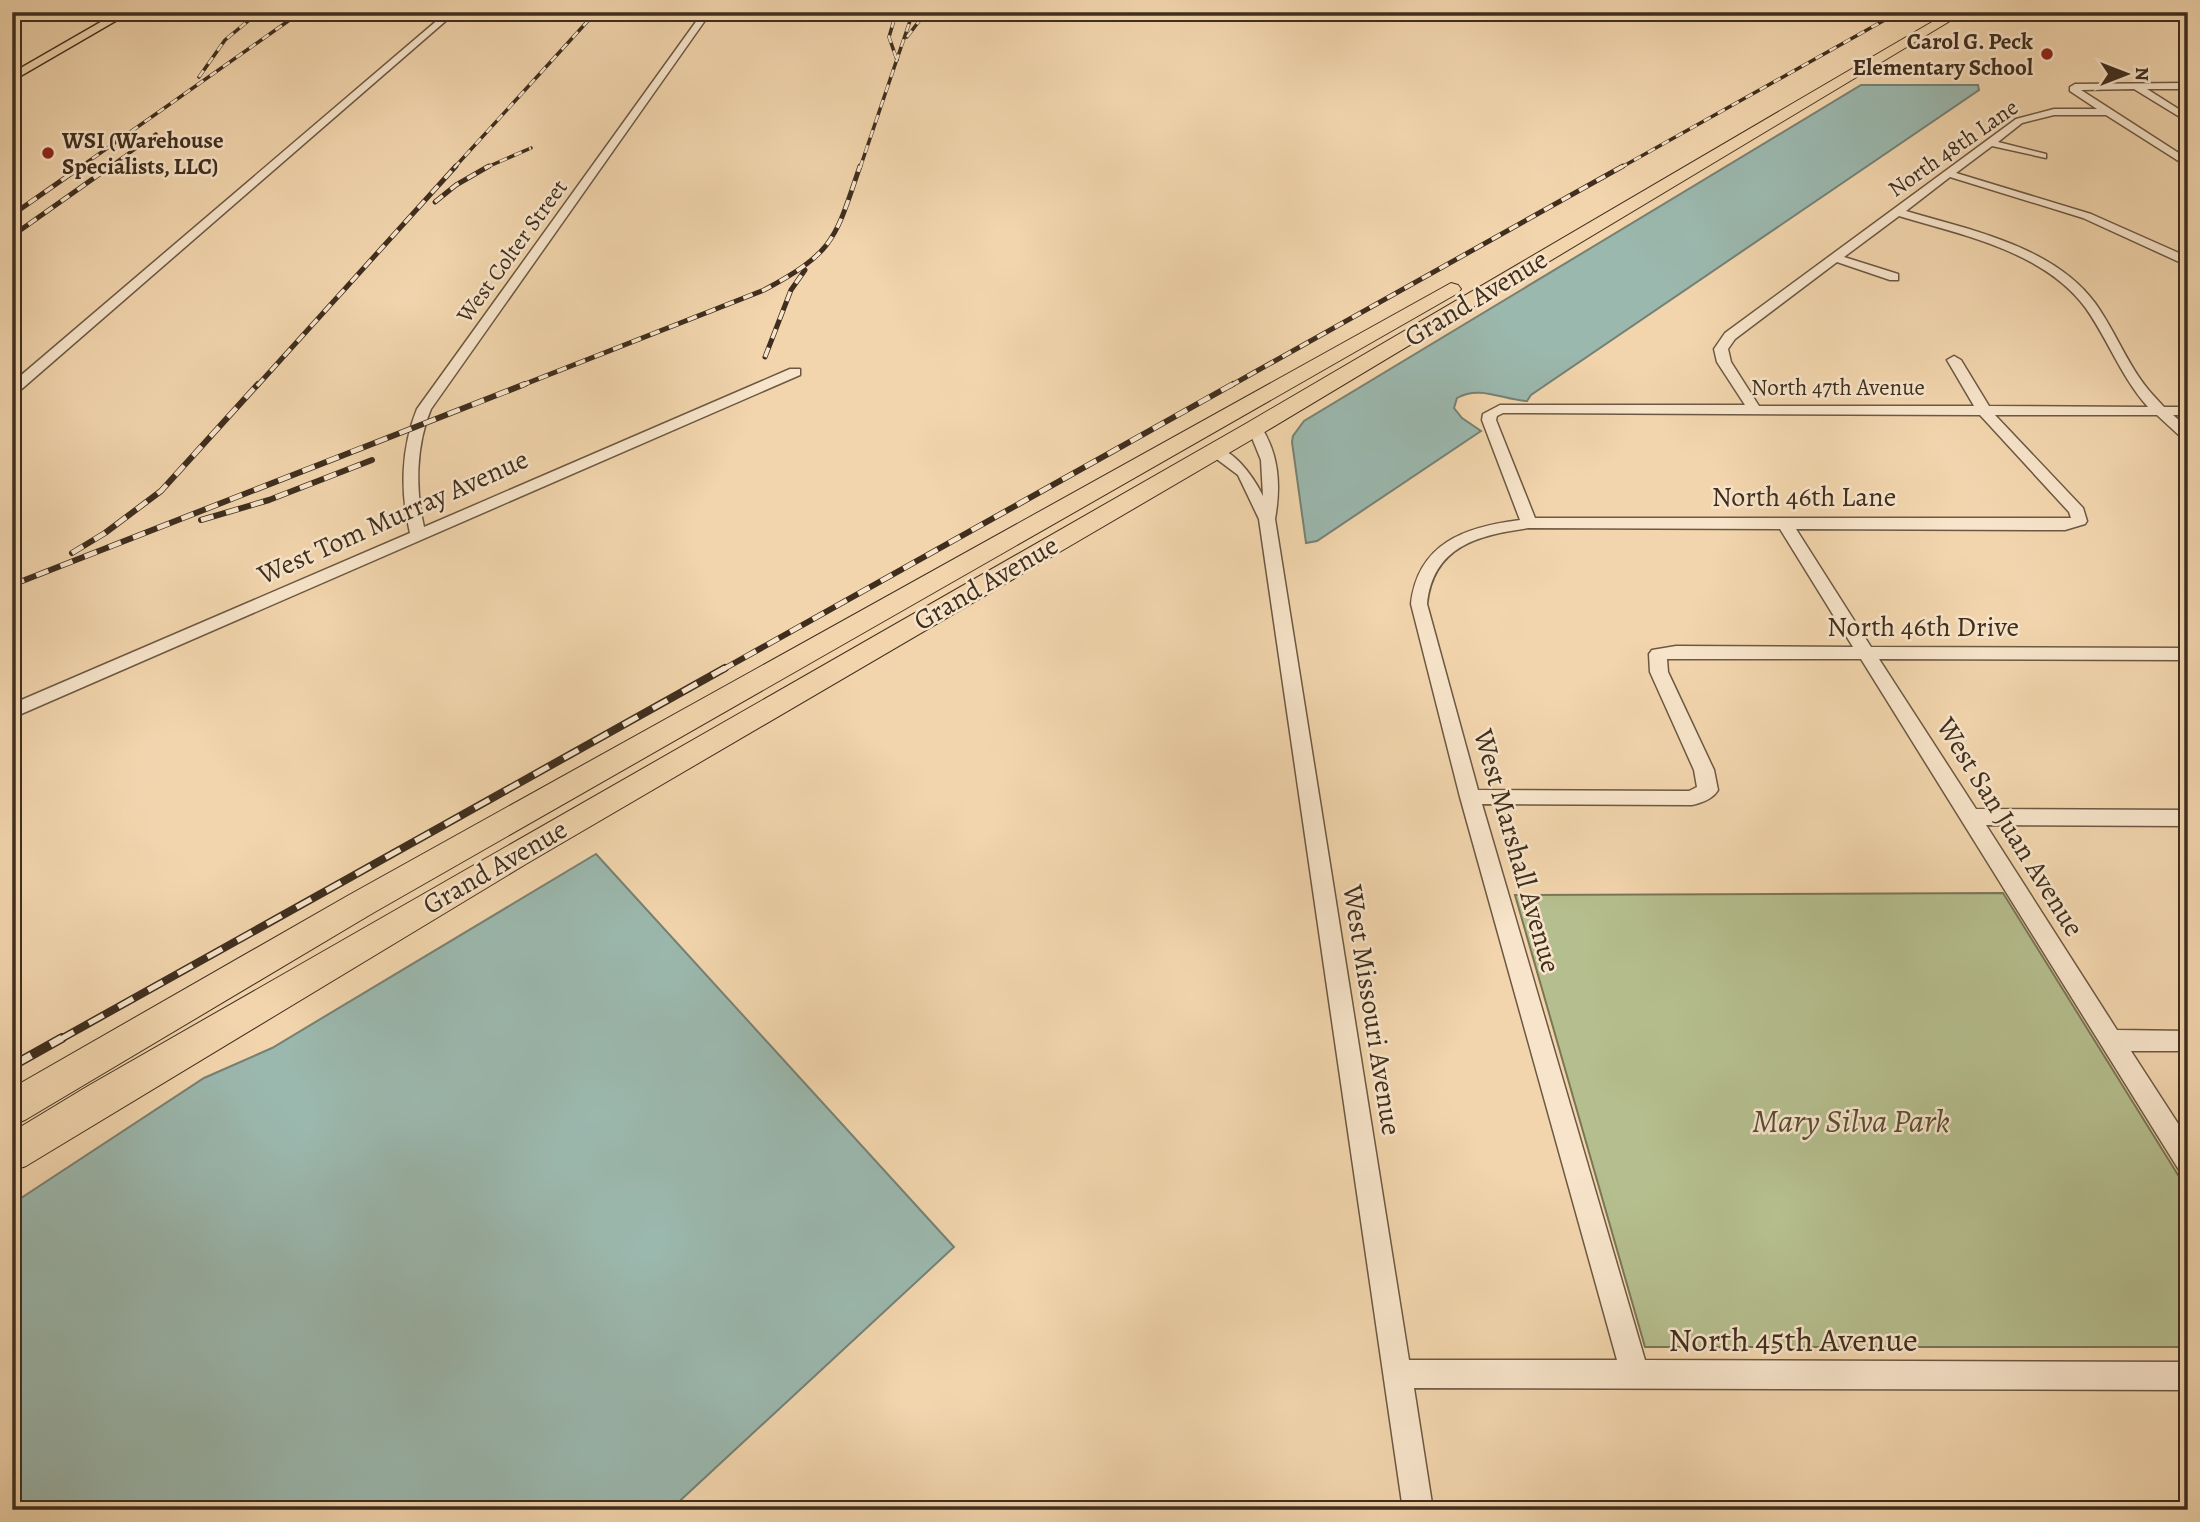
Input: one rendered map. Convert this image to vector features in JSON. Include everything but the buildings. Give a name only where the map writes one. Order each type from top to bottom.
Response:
[{"type":"highway","points":[[1648,176],[1933,12]]},
{"type":"highway","name":"Grand Avenue","points":[[12,1153],[503,862],[1255,428],[1959,12]]},
{"type":"highway","name":"Grand Avenue","points":[[12,1108],[304,937],[1463,282]]},
{"type":"highway","points":[[1213,452],[1210,443],[1215,435],[1291,391],[1300,376]]},
{"type":"main road","points":[[12,78],[127,12]]},
{"type":"street","points":[[12,390],[452,12]]},
{"type":"street","name":"West Colter Street","points":[[418,535],[414,521],[412,477],[416,426],[424,409],[707,12]]},
{"type":"street","points":[[2135,86],[2188,119]]},
{"type":"street","points":[[2188,86],[2073,89],[2188,164]]},
{"type":"street","points":[[2169,107],[2188,107]]},
{"type":"street","name":"North 48th Lane","points":[[1755,410],[1724,362],[1721,354],[1723,343],[1990,143],[2029,117],[2054,112],[2109,112]]},
{"type":"street","points":[[1990,143],[2042,156]]},
{"type":"street","points":[[1950,174],[2040,200],[2108,224],[2188,262]]},
{"type":"street","points":[[1898,212],[2000,245],[2059,275],[2080,292],[2095,312],[2137,384],[2160,411],[2188,436]]},
{"type":"street","points":[[2108,224],[2128,218]]},
{"type":"street","points":[[1836,258],[1894,277]]},
{"type":"street","points":[[1954,360],[1960,374],[1985,410],[2077,511],[2079,521]]},
{"type":"street","name":"West Tom Murray Avenue","points":[[12,712],[795,372]]},
{"type":"street","name":"North 47th Avenue","points":[[1490,414],[1500,409],[2188,411]]},
{"type":"street","points":[[1490,414],[1490,424],[1529,523]]},
{"type":"street","name":"West Missouri Avenue","points":[[1255,428],[1265,441],[1272,495],[1267,519]]},
{"type":"street","name":"West Missouri Avenue","points":[[1213,452],[1244,474],[1267,519],[1418,1510]]},
{"type":"street","name":"North 46th Lane","points":[[1529,523],[2065,525],[2079,521]]},
{"type":"street","name":"West Marshall Avenue","points":[[1529,523],[1496,526],[1467,537],[1428,566],[1418,586],[1419,604],[1470,797],[1635,1374]]},
{"type":"street","name":"West San Juan Avenue","points":[[1784,523],[2188,1162]]},
{"type":"street","name":"North 46th Drive","points":[[1470,797],[1692,798],[1708,790],[1704,770],[1659,672],[1658,654],[2188,654]]},
{"type":"street","points":[[1970,817],[2188,818]]},
{"type":"street","points":[[2111,1041],[2188,1041]]},
{"type":"street","name":"North 45th Avenue","points":[[1397,1374],[2188,1376]]},
{"type":"green space","name":"Mary Silva Park","points":[[2003,893],[2188,1191],[2188,1347],[1645,1347],[1515,895]]},
{"type":"water","points":[[1861,85],[1978,85],[1979,90],[1531,395],[1527,401],[1483,393],[1466,394],[1457,398],[1454,408],[1462,418],[1481,431],[1317,541],[1306,543],[1292,442],[1293,436],[1304,421]]},
{"type":"water","points":[[596,854],[954,1247],[670,1510],[12,1510],[12,1204],[204,1078],[272,1048]]},
{"type":"railway","points":[[199,77],[225,40],[259,12]]},
{"type":"railway","points":[[79,168],[301,12]]},
{"type":"railway","points":[[454,168],[596,12]]},
{"type":"railway","points":[[897,60],[913,12]]},
{"type":"railway","points":[[907,37],[926,12]]},
{"type":"railway","points":[[1620,168],[1899,12]]},
{"type":"railway","points":[[894,20],[889,37],[897,60]]},
{"type":"railway","points":[[860,168],[897,60]]},
{"type":"railway","points":[[108,168],[156,134]]},
{"type":"railway","points":[[487,167],[531,148]]},
{"type":"railway","points":[[12,215],[82,166]]},
{"type":"railway","points":[[12,236],[111,166]]},
{"type":"railway","points":[[257,386],[456,166]]},
{"type":"railway","points":[[520,386],[764,290],[787,277],[805,265],[829,241],[844,211],[860,166]]},
{"type":"railway","points":[[1230,386],[1623,166]]},
{"type":"railway","points":[[435,202],[456,185],[487,167]]},
{"type":"railway","points":[[765,357],[791,290],[805,270]]},
{"type":"railway","points":[[72,553],[105,533],[161,491],[258,384]]},
{"type":"railway","points":[[12,585],[525,384]]},
{"type":"railway","points":[[722,670],[1233,384]]},
{"type":"railway","points":[[201,520],[269,500],[372,460]]},
{"type":"railway","points":[[59,1040],[725,668]]},
{"type":"railway","points":[[12,1066],[62,1038]]},
{"type":"place","name":"Carol G. Peck Elementary School","points":[[2047,54]]},
{"type":"place","name":"WSI (Warehouse Specialists, LLC)","points":[[48,153]]}]
